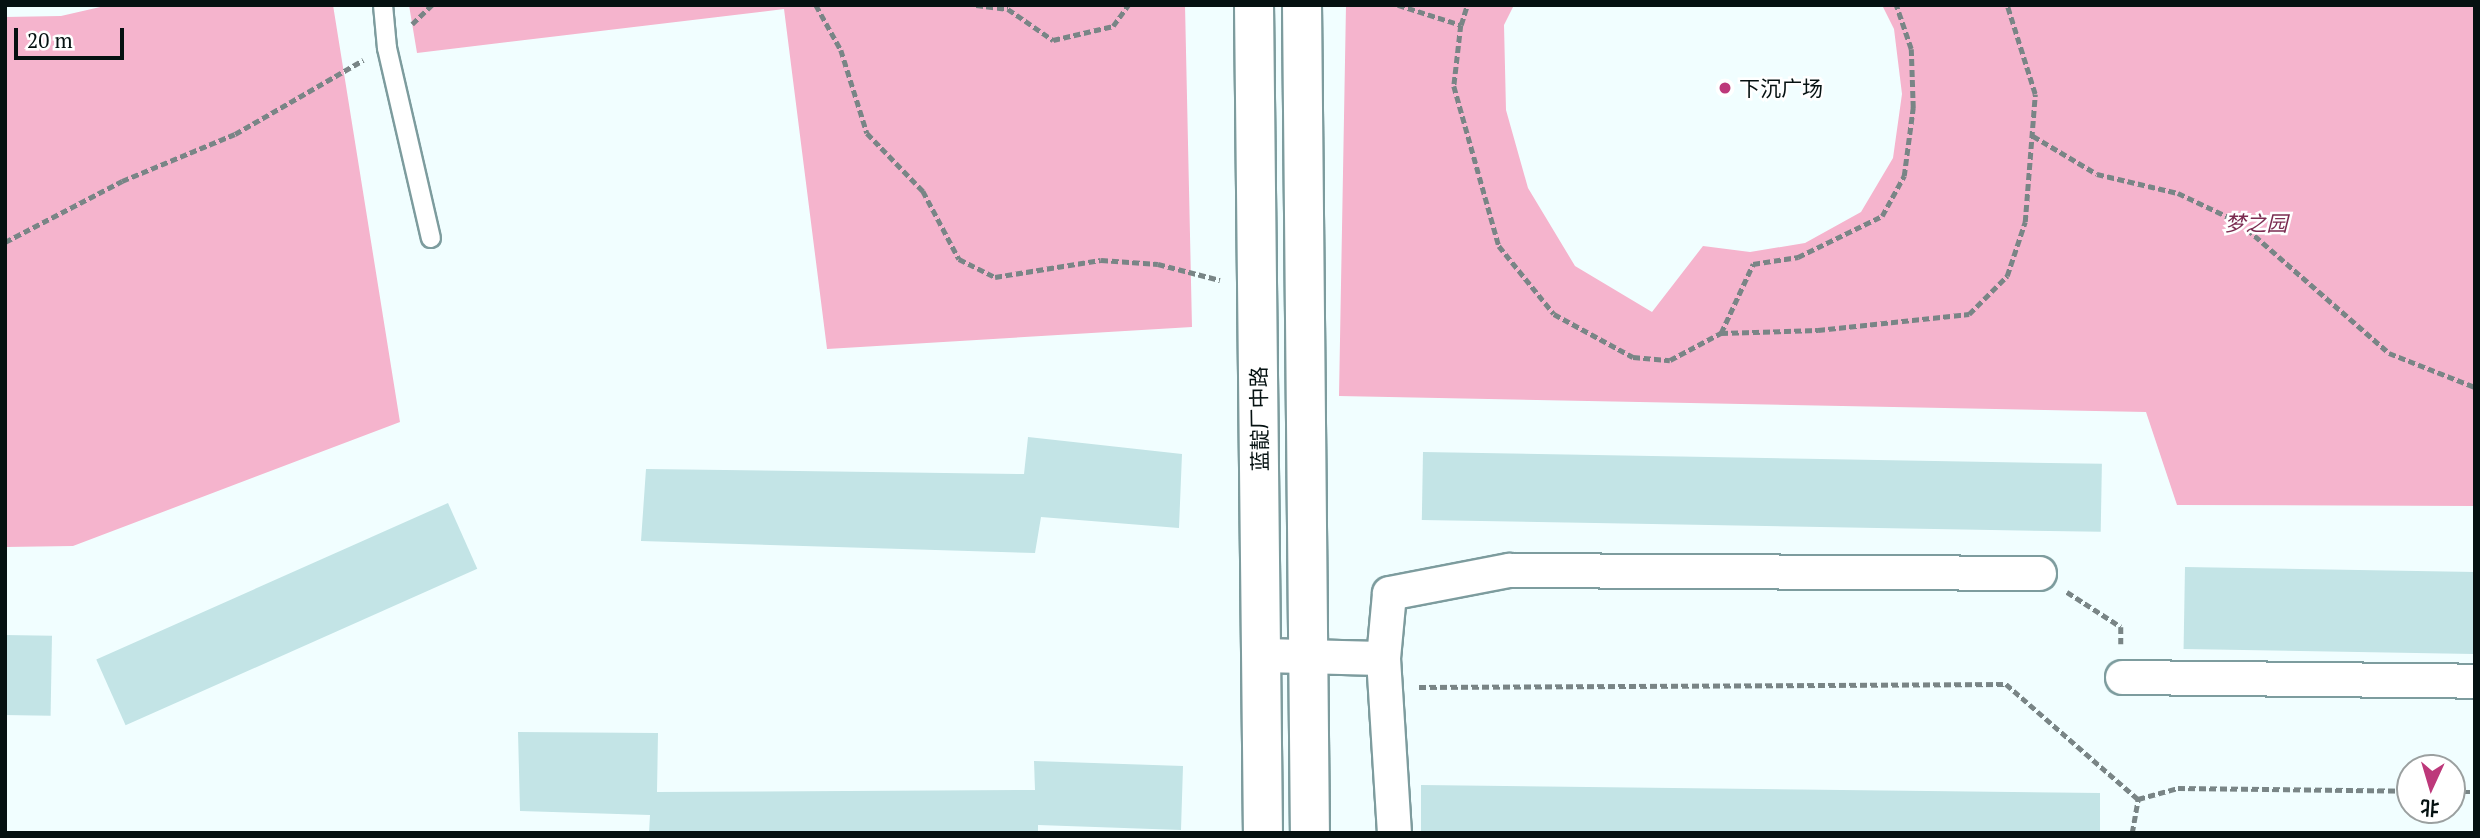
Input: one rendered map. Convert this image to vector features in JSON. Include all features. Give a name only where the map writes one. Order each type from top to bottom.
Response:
[{"type":"street","name":"蓝靛厂中路","points":[[1254,5],[1263,833]]},
{"type":"street","points":[[1302,5],[1310,833]]},
{"type":"street","points":[[1394,833],[1384,673],[1389,593],[1509,570],[2039,573]]},
{"type":"street","points":[[1261,655],[1309,659],[1384,673]]},
{"type":"street","points":[[2122,677],[2475,681]]},
{"type":"lane","points":[[383,5],[387,48],[431,238]]},
{"type":"path","points":[[816,5],[841,50],[867,133],[923,191],[959,259],[995,277],[1101,260],[1158,264],[1218,278],[1226,288]]},
{"type":"path","points":[[976,5],[1008,9],[1053,40],[1113,26],[1128,5]]},
{"type":"path","points":[[1398,5],[1461,25]]},
{"type":"path","points":[[1467,5],[1461,25],[1454,86],[1499,246],[1554,314],[1633,357],[1670,360],[1721,333],[1818,331],[1969,313],[2007,276],[2025,222],[2034,136],[2035,94],[2007,5]]},
{"type":"path","points":[[1721,333],[1753,264],[1798,257],[1845,238],[1882,216],[1904,176],[1913,108],[1911,49],[1896,5]]},
{"type":"path","points":[[5,242],[122,181],[236,134],[387,48]]},
{"type":"path","points":[[2034,136],[2097,174],[2178,193],[2239,222],[2389,353],[2475,387]]},
{"type":"path","points":[[2039,573],[2121,626],[2122,677]]},
{"type":"path","points":[[1384,673],[2006,684],[2138,799]]},
{"type":"path","points":[[2138,799],[2178,788],[2396,791]]},
{"type":"path","points":[[2132,833],[2138,799]]},
{"type":"green space","points":[[109,5],[333,5],[400,422],[73,546],[5,547],[5,17],[61,16]]},
{"type":"green space","points":[[409,5],[1185,5],[1192,327],[827,349],[784,9],[417,53]]},
{"type":"green space","name":"梦之园","points":[[1346,5],[1514,5],[1504,25],[1506,110],[1528,188],[1575,266],[1652,312],[1703,246],[1750,252],[1805,243],[1861,212],[1893,158],[1902,94],[1894,29],[1882,5],[2475,5],[2475,506],[2177,505],[2146,412],[1339,396]]},
{"type":"building","points":[[1028,437],[1182,454],[1179,528],[1041,517],[1035,553],[641,541],[646,469],[1024,474]]},
{"type":"building","points":[[1423,452],[2102,464],[2101,532],[1422,520]]},
{"type":"building","points":[[448,503],[477,569],[126,725],[96,660]]},
{"type":"building","points":[[2185,567],[2475,572],[2474,654],[2184,649]]},
{"type":"building","points":[[5,635],[52,636],[51,716],[5,715]]},
{"type":"building","points":[[518,732],[658,733],[657,792],[1035,790],[1034,761],[1183,766],[1181,830],[1038,825],[1038,833],[649,833],[650,815],[520,811]]},
{"type":"building","points":[[1421,785],[2100,793],[2100,833],[1421,833]]},
{"type":"place","name":"下沉广场","points":[[1725,88]]}]
